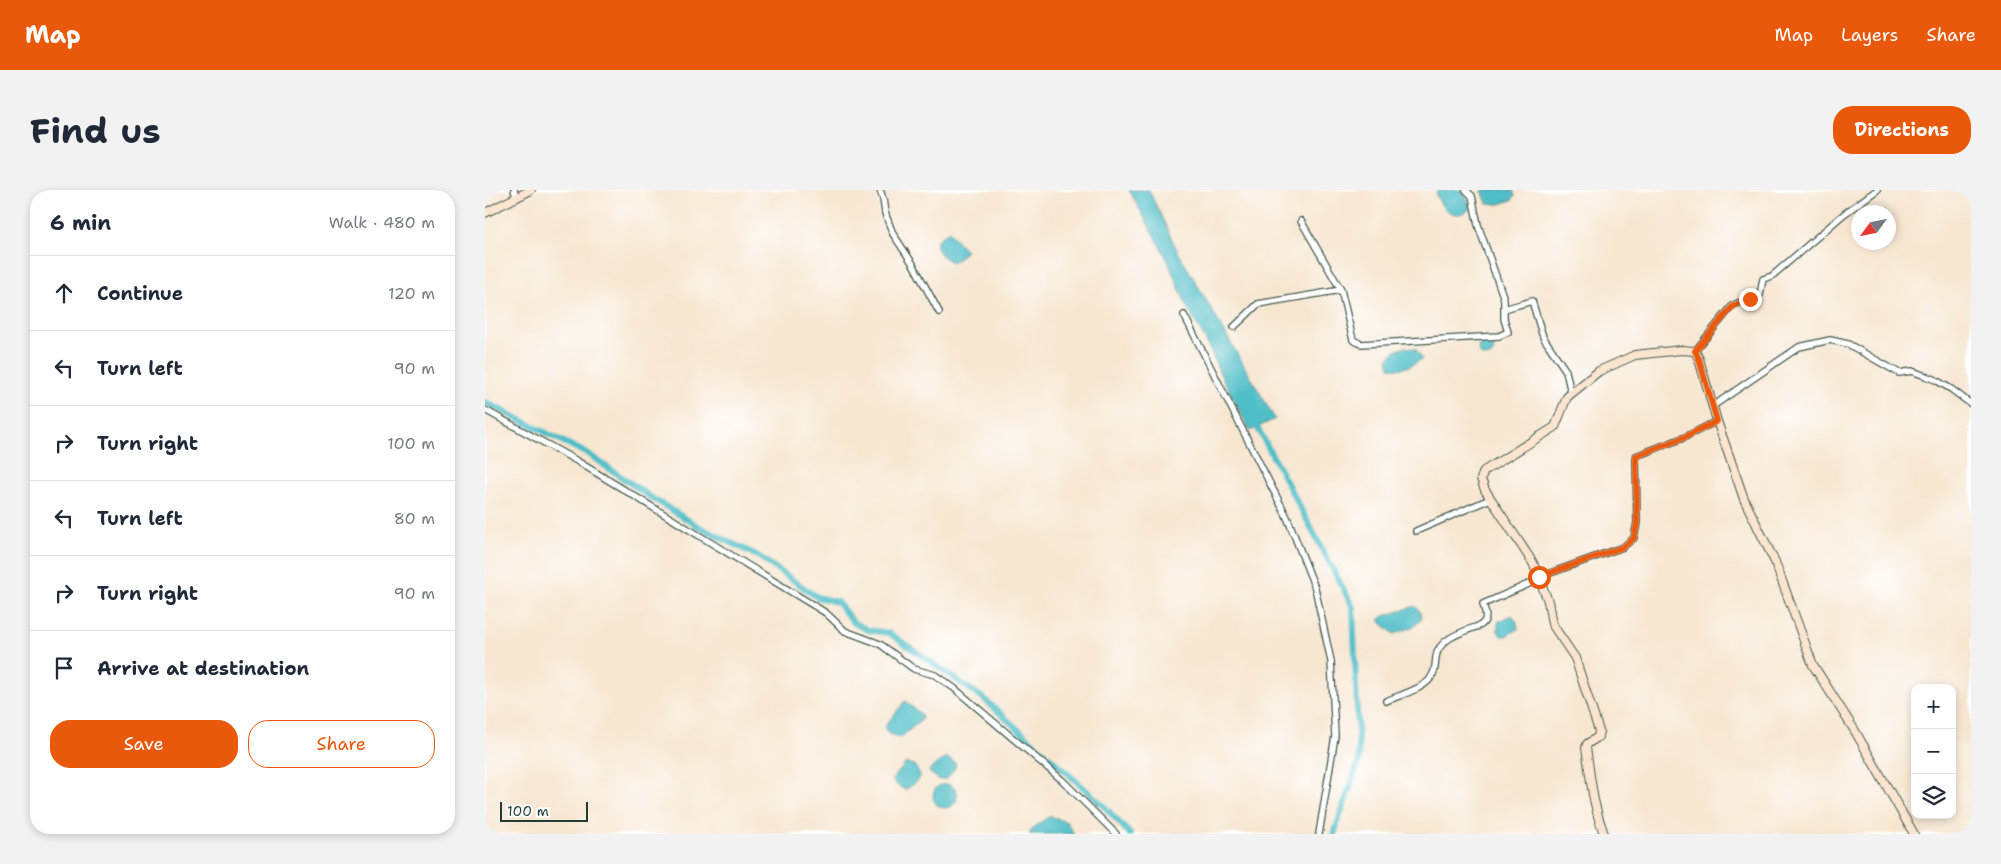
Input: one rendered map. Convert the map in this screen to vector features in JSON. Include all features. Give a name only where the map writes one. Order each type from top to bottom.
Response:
[{"type":"street","points":[[485,214],[516,194],[531,190]]},
{"type":"street","points":[[880,190],[885,213],[893,234],[913,264],[939,312]]},
{"type":"street","points":[[1301,222],[1341,290],[1353,340],[1361,344],[1499,336],[1507,332],[1504,319],[1504,299],[1478,225],[1472,196],[1466,190]]},
{"type":"street","points":[[1695,351],[1733,306],[1760,295],[1763,279],[1772,276],[1844,214],[1877,190]]},
{"type":"street","points":[[1234,327],[1258,304],[1341,290]]},
{"type":"street","points":[[1504,309],[1532,301],[1543,337],[1566,371],[1571,393]]},
{"type":"street","points":[[1185,315],[1287,517],[1315,588],[1331,661],[1335,736],[1319,834]]},
{"type":"street","points":[[1713,406],[1799,347],[1830,340],[1848,344],[1899,373],[1911,371],[1934,379],[1971,404]]},
{"type":"street","points":[[1604,834],[1597,817],[1589,779],[1586,748],[1587,744],[1598,737],[1599,731],[1575,658],[1553,624],[1548,601],[1533,563],[1485,490],[1481,479],[1484,471],[1555,427],[1567,397],[1599,371],[1635,355],[1681,350],[1695,351]]},
{"type":"street","points":[[1695,351],[1717,421],[1745,499],[1775,562],[1813,665],[1855,731],[1913,834]]},
{"type":"street","points":[[485,410],[577,461],[826,613],[845,631],[880,644],[914,669],[935,675],[954,688],[1062,780],[1116,834]]},
{"type":"street","points":[[1385,701],[1415,689],[1430,680],[1436,666],[1438,652],[1446,640],[1485,622],[1486,616],[1483,604],[1539,578],[1623,547],[1634,538],[1637,523],[1636,456],[1683,438],[1717,421]]},
{"type":"street","points":[[1416,531],[1491,499]]},
{"type":"water","points":[[1129,190],[1149,190],[1177,250],[1275,419],[1250,431],[1206,341],[1188,309],[1166,257]]},
{"type":"water","points":[[1437,190],[1462,190],[1470,209],[1459,214],[1449,212],[1438,200]]},
{"type":"water","points":[[1482,190],[1513,190],[1515,196],[1512,200],[1500,204],[1487,204]]},
{"type":"water","points":[[949,231],[966,251],[953,263],[946,259],[937,248],[937,240]]},
{"type":"water","points":[[1486,341],[1492,343],[1494,349],[1492,355],[1486,357],[1480,355],[1478,349],[1480,343]]},
{"type":"water","points":[[1405,347],[1416,349],[1422,359],[1398,369],[1390,367],[1388,359],[1395,351]]},
{"type":"water","points":[[1415,606],[1422,618],[1417,624],[1409,628],[1394,634],[1380,622],[1380,619],[1384,616]]},
{"type":"water","points":[[1512,615],[1517,622],[1518,629],[1506,636],[1501,636],[1498,631],[1498,622]]},
{"type":"water","points":[[905,701],[921,714],[922,719],[900,738],[889,734],[885,726]]},
{"type":"water","points":[[946,757],[955,763],[956,766],[947,779],[939,780],[929,772],[930,769]]},
{"type":"water","points":[[906,763],[914,765],[920,774],[916,781],[905,790],[892,780]]},
{"type":"water","points":[[945,784],[954,787],[957,796],[954,805],[945,808],[936,805],[933,796],[936,787]]},
{"type":"water","points":[[1050,816],[1067,822],[1074,834],[1029,834],[1035,826]]},
{"type":"waterway","points":[[485,402],[588,454],[652,498],[701,528],[758,556],[817,597],[837,602],[854,623],[868,630],[889,633],[983,698],[1103,805],[1130,834]]},
{"type":"waterway","points":[[1254,421],[1353,607],[1359,760],[1334,834]]},
{"type":"route","points":[[1539,577],[1623,547],[1634,538],[1637,523],[1636,456],[1683,438],[1717,421],[1695,351],[1733,306],[1750,299]]}]
